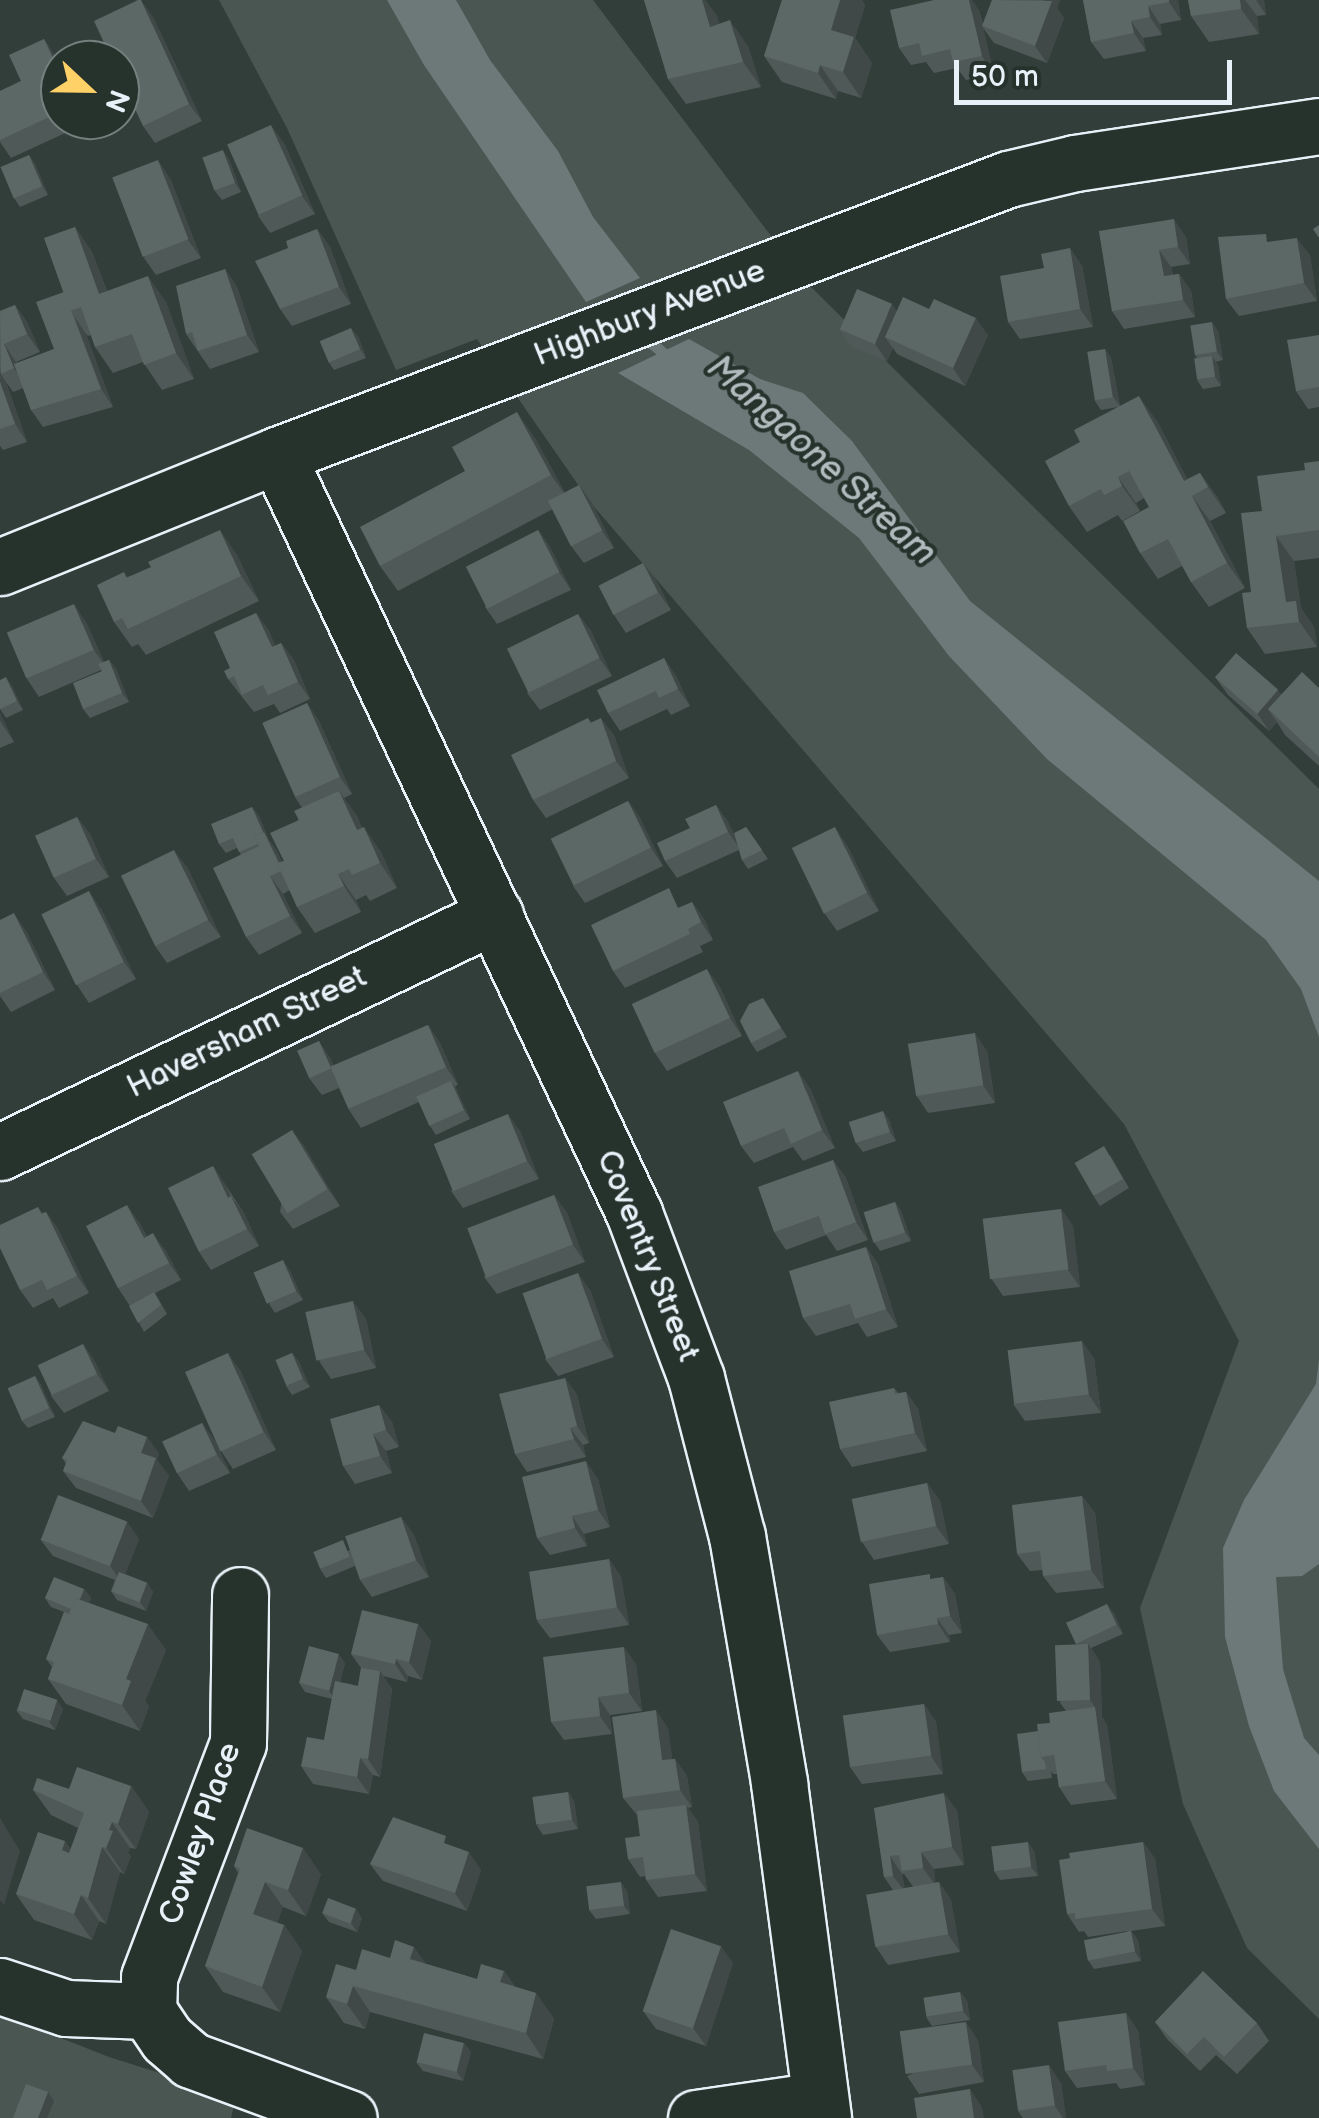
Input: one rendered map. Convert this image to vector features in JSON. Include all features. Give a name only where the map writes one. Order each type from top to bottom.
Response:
[{"type":"street","name":"Highbury Avenue","points":[[0,567],[277,455],[1008,179],[1075,163],[1319,126]]},
{"type":"street","name":"Coventry Street","points":[[277,455],[655,1262],[714,1441],[737,1536],[779,1783],[822,2109]]},
{"type":"street","name":"Haversham Street","points":[[0,1152],[494,915]]},
{"type":"street","name":"Cowley Place","points":[[148,2011],[150,1977],[238,1743],[240,1594]]},
{"type":"street","points":[[0,1986],[66,2008],[148,2011],[167,2040],[191,2060],[271,2106],[349,2118]]},
{"type":"street","points":[[696,2118],[822,2109]]},
{"type":"shaded area","points":[[219,0],[593,0],[805,281],[1319,789],[1319,2019],[1247,1948],[1183,1804],[1140,1608],[1239,1341],[1124,1124],[590,502],[477,339],[396,370],[287,128]]},
{"type":"shaded area","points":[[0,2014],[109,2057],[236,2097],[231,2118],[0,2118]]},
{"type":"water","points":[[387,0],[456,0],[490,60],[558,151],[593,217],[640,278],[586,302],[424,65]]},
{"type":"water","points":[[689,339],[760,379],[803,393],[852,441],[970,601],[1319,881],[1319,1037],[1301,989],[1266,940],[1047,759],[949,656],[859,538],[749,450],[618,373]]},
{"type":"water","points":[[1319,1359],[1319,1564],[1302,1576],[1276,1577],[1283,1669],[1304,1738],[1319,1755],[1319,1849],[1274,1791],[1249,1726],[1225,1637],[1223,1548],[1244,1500],[1316,1384]]},
{"type":"building","points":[[141,0],[189,104],[143,126],[140,40],[103,40],[94,21]]},
{"type":"building","points":[[644,0],[702,0],[710,27],[730,20],[743,62],[668,79]]},
{"type":"building","points":[[782,0],[840,0],[831,30],[854,37],[843,72],[820,65],[818,73],[764,56]]},
{"type":"building","points":[[934,0],[969,0],[982,56],[953,62],[950,49],[922,56],[919,43],[899,48],[890,10]]},
{"type":"building","points":[[992,0],[1052,1],[1035,46],[982,26]]},
{"type":"building","points":[[1083,0],[1169,2],[1148,6],[1150,17],[1131,21],[1134,33],[1091,42]]},
{"type":"building","points":[[1188,0],[1240,0],[1241,9],[1191,16]]},
{"type":"building","points":[[40,41],[40,121],[0,140],[0,91],[21,81],[9,55]]},
{"type":"building","points":[[271,125],[302,195],[258,215],[227,145]]},
{"type":"building","points":[[223,150],[235,183],[214,190],[202,158]]},
{"type":"building","points":[[29,155],[42,186],[14,198],[0,167]]},
{"type":"building","points":[[158,160],[188,239],[143,257],[112,178]]},
{"type":"building","points":[[1174,219],[1178,247],[1159,250],[1164,276],[1179,274],[1183,300],[1112,311],[1099,231]]},
{"type":"building","points":[[75,227],[99,294],[148,276],[176,353],[144,365],[132,334],[95,347],[81,307],[70,311],[44,238]]},
{"type":"building","points":[[317,229],[339,287],[280,309],[255,261],[288,248],[286,241]]},
{"type":"building","points":[[1266,234],[1267,242],[1297,238],[1304,283],[1226,299],[1218,237]]},
{"type":"building","points":[[1070,248],[1080,309],[1008,322],[1000,276],[1044,268],[1041,254]]},
{"type":"building","points":[[225,269],[247,335],[198,351],[192,332],[186,334],[176,286]]},
{"type":"building","points":[[857,289],[892,304],[875,344],[840,330]]},
{"type":"building","points":[[64,292],[101,389],[31,410],[14,364],[54,349],[36,302]]},
{"type":"building","points":[[903,297],[929,309],[934,299],[976,318],[953,368],[885,337]]},
{"type":"building","points":[[15,305],[27,334],[4,344],[14,368],[1,374],[0,311]]},
{"type":"building","points":[[1212,322],[1217,352],[1195,355],[1190,325]]},
{"type":"building","points":[[351,328],[360,349],[329,362],[320,341]]},
{"type":"building","points":[[1319,335],[1319,387],[1296,391],[1287,340]]},
{"type":"building","points":[[1105,349],[1113,397],[1095,400],[1087,352]]},
{"type":"building","points":[[1212,356],[1215,377],[1197,379],[1194,359]]},
{"type":"building","points":[[0,382],[15,424],[0,429]]},
{"type":"building","points":[[1139,396],[1184,481],[1200,473],[1208,487],[1192,496],[1227,563],[1191,582],[1168,539],[1140,553],[1123,521],[1149,507],[1129,471],[1118,477],[1122,486],[1104,495],[1101,489],[1069,506],[1045,461],[1080,442],[1074,430]]},
{"type":"building","points":[[517,412],[551,475],[380,566],[360,527],[465,471],[452,447]]},
{"type":"building","points":[[1319,461],[1319,530],[1276,536],[1286,602],[1296,601],[1299,622],[1247,628],[1242,593],[1251,592],[1241,513],[1262,511],[1257,476],[1305,470],[1304,463]]},
{"type":"building","points":[[579,485],[602,530],[571,546],[548,501]]},
{"type":"building","points":[[220,530],[241,576],[128,629],[122,618],[114,622],[97,585],[124,572],[126,578],[151,567],[148,562]]},
{"type":"building","points":[[538,530],[559,572],[487,609],[466,567]]},
{"type":"building","points":[[643,563],[658,592],[613,615],[598,586]]},
{"type":"building","points":[[74,604],[94,650],[26,679],[7,633]]},
{"type":"building","points":[[256,613],[272,647],[281,643],[298,682],[268,695],[263,685],[242,695],[234,676],[228,679],[224,671],[230,668],[214,632]]},
{"type":"building","points":[[578,614],[599,658],[528,693],[507,649]]},
{"type":"building","points":[[1236,653],[1278,690],[1257,714],[1215,677]]},
{"type":"building","points":[[664,658],[678,689],[659,698],[656,691],[608,713],[597,690]]},
{"type":"building","points":[[109,660],[122,693],[83,709],[73,683],[102,671],[98,664]]},
{"type":"building","points":[[1302,672],[1319,688],[1319,757],[1268,709]]},
{"type":"building","points":[[6,677],[17,701],[0,709],[0,680]]},
{"type":"building","points":[[307,703],[340,777],[295,797],[262,723]]},
{"type":"building","points":[[588,718],[590,723],[601,718],[616,761],[533,800],[511,755]]},
{"type":"building","points":[[339,791],[357,830],[364,827],[380,863],[352,875],[349,869],[338,874],[344,886],[297,907],[277,863],[284,861],[270,833],[299,820],[294,811]]},
{"type":"building","points":[[628,801],[651,848],[573,885],[551,839]]},
{"type":"building","points":[[716,805],[728,832],[665,861],[657,843],[690,828],[685,819]]},
{"type":"building","points":[[252,807],[263,832],[255,836],[258,844],[239,852],[233,838],[219,844],[211,824]]},
{"type":"building","points":[[77,817],[96,859],[54,878],[35,836]]},
{"type":"building","points":[[746,827],[762,850],[742,860],[734,833]]},
{"type":"building","points":[[835,827],[867,893],[824,914],[792,848]]},
{"type":"building","points":[[264,832],[281,871],[270,876],[290,916],[246,937],[213,868],[259,846],[255,836]]},
{"type":"building","points":[[174,850],[208,920],[155,946],[121,876]]},
{"type":"building","points":[[669,888],[678,908],[692,902],[701,922],[688,929],[690,934],[613,971],[591,925]]},
{"type":"building","points":[[89,891],[124,962],[76,985],[41,914]]},
{"type":"building","points":[[14,913],[43,972],[0,993],[0,920]]},
{"type":"building","points":[[707,969],[730,1018],[655,1053],[632,1004]]},
{"type":"building","points":[[763,998],[781,1028],[751,1043],[740,1021],[749,1004]]},
{"type":"building","points":[[428,1025],[446,1067],[348,1109],[330,1066]]},
{"type":"building","points":[[975,1033],[983,1085],[916,1096],[908,1044]]},
{"type":"building","points":[[319,1041],[331,1068],[309,1078],[297,1051]]},
{"type":"building","points":[[798,1071],[822,1130],[791,1144],[784,1128],[741,1146],[723,1102]]},
{"type":"building","points":[[451,1081],[464,1110],[429,1126],[416,1096]]},
{"type":"building","points":[[883,1111],[890,1132],[856,1143],[849,1122]]},
{"type":"building","points":[[508,1114],[527,1161],[453,1191],[434,1144]]},
{"type":"building","points":[[292,1130],[328,1189],[287,1213],[252,1154]]},
{"type":"building","points":[[1104,1146],[1123,1179],[1094,1196],[1075,1163]]},
{"type":"building","points":[[833,1160],[856,1222],[825,1234],[819,1216],[774,1232],[758,1187]]},
{"type":"building","points":[[213,1166],[247,1229],[199,1252],[168,1188]]},
{"type":"building","points":[[554,1195],[573,1244],[486,1278],[467,1228]]},
{"type":"building","points":[[895,1202],[905,1232],[874,1243],[864,1212]]},
{"type":"building","points":[[127,1205],[144,1238],[153,1233],[169,1263],[118,1288],[86,1226]]},
{"type":"building","points":[[38,1207],[41,1214],[46,1212],[77,1276],[47,1290],[42,1280],[20,1290],[0,1248],[0,1225]]},
{"type":"building","points":[[1061,1209],[1068,1270],[990,1279],[983,1219]]},
{"type":"building","points":[[866,1247],[886,1309],[855,1319],[850,1304],[803,1318],[789,1271]]},
{"type":"building","points":[[283,1260],[296,1291],[267,1304],[254,1273]]},
{"type":"building","points":[[578,1273],[602,1339],[546,1359],[523,1293]]},
{"type":"building","points":[[154,1292],[161,1305],[138,1323],[129,1306]]},
{"type":"building","points":[[353,1301],[364,1350],[317,1361],[305,1312]]},
{"type":"building","points":[[1082,1341],[1089,1395],[1014,1404],[1008,1350]]},
{"type":"building","points":[[83,1344],[97,1374],[52,1395],[38,1365]]},
{"type":"building","points":[[228,1353],[263,1432],[220,1452],[185,1372]]},
{"type":"building","points":[[292,1353],[303,1379],[286,1386],[275,1360]]},
{"type":"building","points":[[35,1376],[49,1408],[22,1420],[8,1388]]},
{"type":"building","points":[[565,1378],[577,1426],[570,1428],[574,1439],[515,1454],[499,1394]]},
{"type":"building","points":[[894,1388],[895,1394],[906,1392],[915,1433],[840,1449],[829,1402]]},
{"type":"building","points":[[379,1405],[386,1430],[373,1434],[380,1456],[343,1466],[330,1419]]},
{"type":"building","points":[[83,1421],[115,1433],[118,1426],[147,1437],[141,1453],[156,1458],[141,1501],[63,1471],[67,1460],[62,1458]]},
{"type":"building","points":[[202,1423],[217,1455],[177,1473],[162,1442]]},
{"type":"building","points":[[586,1461],[598,1510],[572,1516],[575,1528],[537,1538],[522,1477]]},
{"type":"building","points":[[927,1483],[936,1526],[861,1542],[852,1499]]},
{"type":"building","points":[[58,1495],[127,1522],[110,1566],[41,1540]]},
{"type":"building","points":[[1082,1496],[1091,1570],[1043,1576],[1040,1551],[1017,1554],[1012,1505]]},
{"type":"building","points":[[401,1517],[416,1560],[360,1580],[345,1536]]},
{"type":"building","points":[[343,1540],[350,1557],[320,1569],[313,1552]]},
{"type":"building","points":[[609,1559],[617,1607],[537,1620],[529,1572]]},
{"type":"building","points":[[119,1572],[147,1583],[139,1602],[111,1592]]},
{"type":"building","points":[[930,1574],[930,1579],[943,1577],[950,1616],[937,1618],[938,1624],[877,1635],[869,1584]]},
{"type":"building","points":[[54,1577],[84,1589],[71,1609],[45,1598]]},
{"type":"building","points":[[75,1598],[148,1624],[126,1679],[131,1681],[122,1705],[48,1679],[54,1662],[46,1659],[64,1612],[69,1614]]},
{"type":"building","points":[[1107,1604],[1117,1625],[1076,1644],[1066,1623]]},
{"type":"building","points":[[362,1610],[418,1624],[409,1662],[396,1659],[395,1664],[351,1654]]},
{"type":"building","points":[[1088,1644],[1090,1700],[1057,1701],[1055,1645]]},
{"type":"building","points":[[309,1646],[339,1654],[329,1691],[299,1683]]},
{"type":"building","points":[[624,1647],[629,1693],[598,1697],[600,1716],[551,1722],[543,1657]]},
{"type":"building","points":[[361,1668],[380,1671],[368,1759],[360,1758],[357,1777],[301,1766],[307,1737],[324,1740],[335,1681],[358,1686]]},
{"type":"building","points":[[24,1689],[57,1700],[50,1721],[17,1710]]},
{"type":"building","points":[[924,1704],[931,1755],[850,1767],[843,1715]]},
{"type":"building","points":[[1095,1707],[1105,1781],[1059,1787],[1054,1755],[1041,1757],[1037,1724],[1050,1723],[1049,1713]]},
{"type":"building","points":[[656,1710],[662,1760],[675,1759],[680,1790],[623,1798],[612,1717]]},
{"type":"building","points":[[1038,1731],[1046,1769],[1022,1772],[1017,1734]]},
{"type":"building","points":[[77,1767],[131,1786],[118,1824],[112,1822],[109,1830],[113,1831],[106,1848],[102,1847],[88,1898],[81,1895],[74,1914],[16,1894],[38,1832],[65,1841],[62,1850],[69,1853],[84,1813],[33,1790],[37,1778],[69,1789]]},
{"type":"building","points":[[568,1792],[572,1820],[536,1825],[532,1797]]},
{"type":"building","points":[[944,1793],[952,1847],[921,1852],[923,1868],[902,1871],[899,1855],[890,1856],[893,1876],[884,1877],[874,1808]]},
{"type":"building","points":[[686,1805],[695,1874],[646,1880],[643,1857],[628,1859],[625,1838],[640,1836],[637,1811]]},
{"type":"building","points":[[393,1817],[446,1836],[444,1843],[469,1852],[455,1893],[370,1864]]},
{"type":"building","points":[[247,1828],[303,1848],[288,1890],[265,1882],[253,1914],[284,1925],[262,1987],[205,1966],[240,1869],[234,1866]]},
{"type":"building","points":[[1028,1842],[1031,1867],[994,1871],[991,1847]]},
{"type":"building","points":[[1143,1842],[1152,1909],[1075,1919],[1075,1913],[1067,1914],[1059,1860],[1070,1858],[1069,1853]]},
{"type":"building","points":[[621,1882],[624,1906],[589,1910],[586,1886]]},
{"type":"building","points":[[939,1882],[948,1934],[875,1947],[866,1895]]},
{"type":"building","points":[[328,1898],[356,1909],[350,1924],[322,1913]]},
{"type":"building","points":[[671,1929],[721,1946],[693,2029],[643,2011]]},
{"type":"building","points":[[1131,1931],[1135,1952],[1088,1961],[1084,1940]]},
{"type":"building","points":[[395,1940],[414,1947],[410,1959],[477,1979],[481,1964],[504,1971],[500,1982],[536,1993],[526,2033],[353,1986],[347,2004],[326,1997],[336,1964],[356,1970],[362,1949],[390,1958]]},
{"type":"building","points":[[1203,1971],[1257,2023],[1224,2057],[1204,2037],[1187,2054],[1155,2022]]},
{"type":"building","points":[[960,1992],[963,2011],[926,2017],[923,1998]]},
{"type":"building","points":[[1126,2013],[1133,2068],[1107,2071],[1106,2065],[1065,2071],[1058,2022]]},
{"type":"building","points":[[966,2022],[972,2065],[906,2074],[900,2031]]},
{"type":"building","points":[[424,2033],[464,2043],[457,2072],[417,2062]]},
{"type":"building","points":[[1049,2065],[1055,2106],[1018,2111],[1012,2070]]},
{"type":"building","points":[[26,2084],[48,2092],[38,2118],[13,2118]]},
{"type":"building","points":[[970,2089],[974,2118],[917,2118],[914,2098]]},
{"type":"waterway","name":"Mangaone Stream","points":[[641,334],[676,364]]}]
